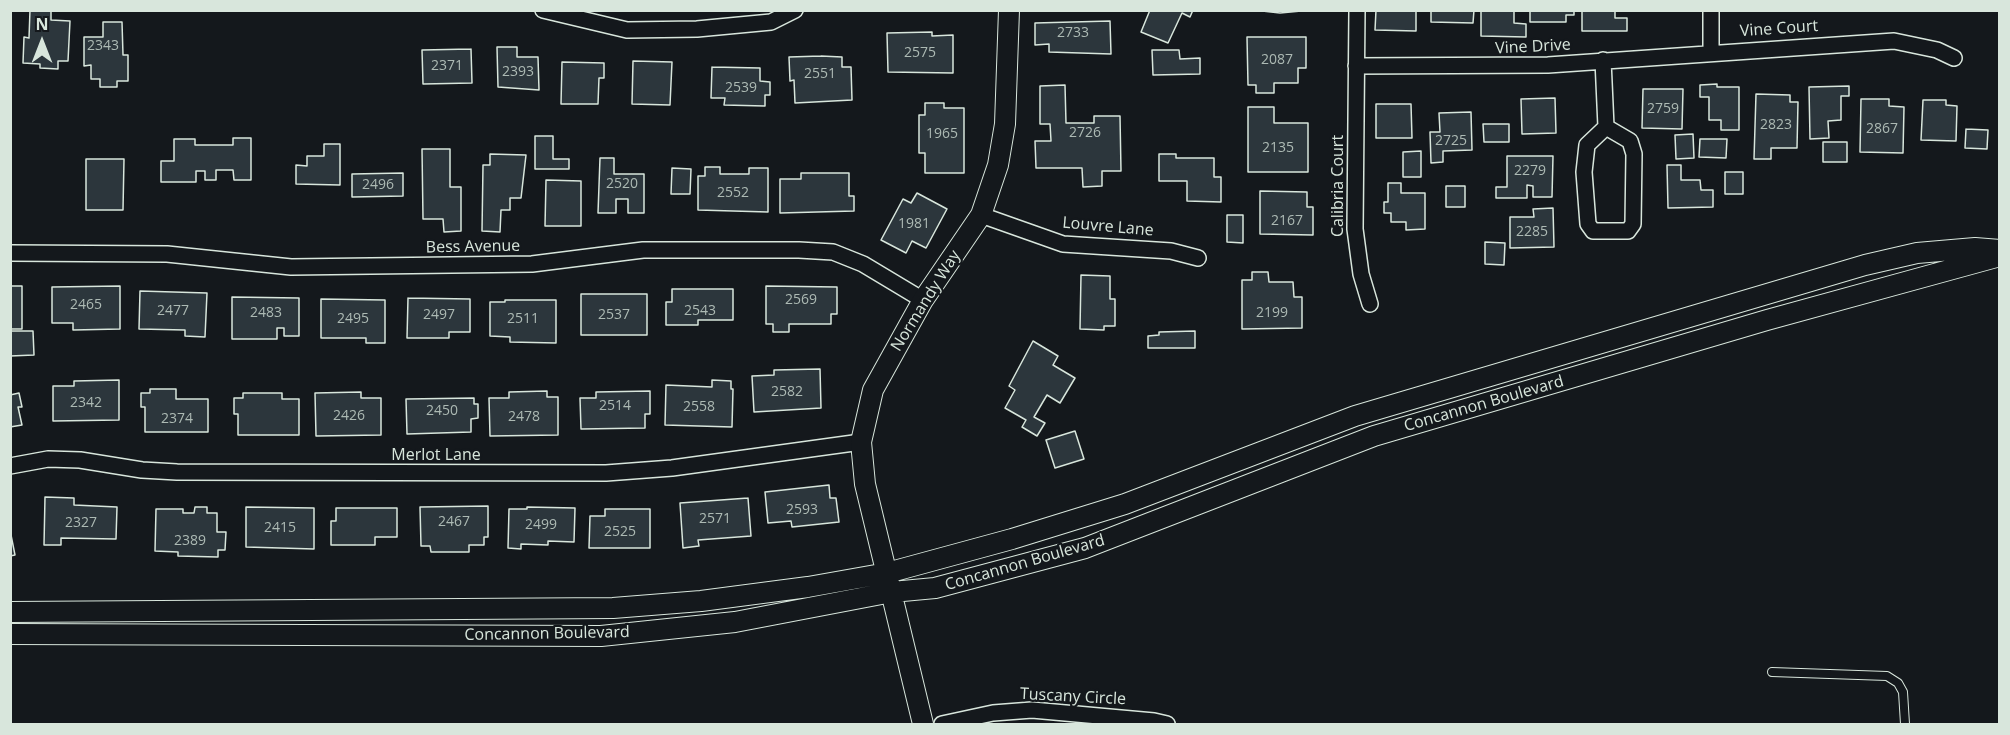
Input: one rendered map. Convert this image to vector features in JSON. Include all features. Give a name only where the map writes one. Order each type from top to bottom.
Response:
[{"type":"main road","name":"Normandy Way","points":[[923,724],[865,484],[861,442],[873,390],[923,300],[981,215],[998,165],[1005,124],[1009,10]]},
{"type":"main road","name":"Concannon Boulevard","points":[[10,612],[613,608],[701,601],[796,589],[887,573],[1012,539],[1125,504],[1355,416],[1865,265],[1917,253],[1975,248],[2000,250]]},
{"type":"main road","name":"Concannon Boulevard","points":[[10,634],[601,636],[735,622],[892,592],[935,588],[1085,548],[1374,436],[1778,317],[2000,256]]},
{"type":"street","points":[[543,10],[627,30],[697,29],[771,22],[795,10]]},
{"type":"street","name":"Calibria Court","points":[[1356,10],[1356,242],[1364,288],[1370,304]]},
{"type":"street","points":[[1711,10],[1711,52]]},
{"type":"street","name":"Vine Court","points":[[1711,52],[1894,40],[1937,50],[1954,58]]},
{"type":"street","name":"Vine Drive","points":[[1356,66],[1491,67],[1711,52]]},
{"type":"street","points":[[1603,60],[1606,127],[1587,145],[1584,172],[1588,224],[1593,231],[1628,231],[1633,224],[1634,154],[1630,141],[1606,127]]},
{"type":"street","name":"Louvre Lane","points":[[981,215],[1063,244],[1171,251],[1198,258]]},
{"type":"street","name":"Bess Avenue","points":[[10,253],[167,254],[303,267],[531,264],[643,250],[799,250],[833,252],[863,264],[923,300]]},
{"type":"street","name":"Merlot Lane","points":[[10,466],[48,459],[80,460],[142,470],[177,472],[606,473],[672,468],[861,442]]},
{"type":"street","name":"Tuscany Circle","points":[[942,724],[993,713],[1032,710],[1167,724]]},
{"type":"lane","points":[[1772,672],[1887,676],[1898,683],[1903,692],[1905,724]]},
{"type":"building","points":[[30,10],[51,10],[51,20],[70,21],[68,61],[58,61],[58,69],[40,68],[40,64],[23,63],[24,37],[29,38]]},
{"type":"building","points":[[1150,10],[1193,10],[1190,17],[1182,13],[1168,43],[1141,32]]},
{"type":"building","points":[[1253,10],[1312,10],[1280,13]]},
{"type":"building","points":[[1376,10],[1416,10],[1416,31],[1375,30]]},
{"type":"building","points":[[1431,10],[1474,10],[1473,23],[1431,22]]},
{"type":"building","points":[[1481,10],[1514,10],[1514,23],[1526,24],[1526,37],[1481,36]]},
{"type":"building","points":[[1530,10],[1574,10],[1574,15],[1566,15],[1566,22],[1530,22]]},
{"type":"building","points":[[1582,10],[1615,10],[1615,18],[1627,18],[1627,31],[1582,31]]},
{"type":"building","points":[[1110,21],[1111,54],[1049,52],[1049,44],[1035,45],[1035,23]]},
{"type":"building","points":[[103,22],[122,22],[123,55],[128,55],[128,81],[117,81],[117,87],[100,87],[100,79],[91,79],[91,65],[84,66],[84,37],[103,37]]},
{"type":"building","points":[[932,32],[932,36],[953,35],[953,73],[888,72],[887,33]]},
{"type":"building","points":[[1247,37],[1306,37],[1306,68],[1298,68],[1298,83],[1274,83],[1274,93],[1256,93],[1256,85],[1248,85]]},
{"type":"building","points":[[497,47],[517,47],[517,57],[538,57],[539,90],[498,87]]},
{"type":"building","points":[[471,49],[472,83],[423,84],[422,50]]},
{"type":"building","points":[[1152,50],[1179,50],[1180,59],[1200,58],[1200,74],[1153,75]]},
{"type":"building","points":[[789,57],[842,57],[842,67],[851,67],[852,100],[795,103],[794,80],[790,81]]},
{"type":"building","points":[[633,61],[672,62],[670,105],[632,104]]},
{"type":"building","points":[[562,62],[604,63],[604,78],[599,78],[598,104],[561,104]]},
{"type":"building","points":[[712,67],[760,68],[760,81],[770,82],[770,95],[765,95],[765,106],[724,105],[725,98],[711,98]]},
{"type":"building","points":[[1717,84],[1717,87],[1739,87],[1739,130],[1721,130],[1721,120],[1709,120],[1709,97],[1700,97],[1700,85]]},
{"type":"building","points":[[1065,85],[1066,123],[1094,123],[1094,116],[1120,116],[1121,171],[1102,171],[1102,186],[1083,187],[1082,168],[1036,168],[1035,141],[1051,141],[1050,124],[1040,124],[1040,86]]},
{"type":"building","points":[[1849,86],[1849,96],[1841,96],[1841,120],[1828,121],[1829,138],[1810,139],[1809,87]]},
{"type":"building","points":[[1643,89],[1683,89],[1682,129],[1642,128]]},
{"type":"building","points":[[1756,94],[1790,95],[1790,102],[1798,102],[1797,148],[1771,148],[1771,159],[1754,159]]},
{"type":"building","points":[[1555,98],[1556,133],[1522,134],[1521,99]]},
{"type":"building","points":[[1861,99],[1889,99],[1889,106],[1904,107],[1903,153],[1860,152]]},
{"type":"building","points":[[1923,100],[1946,100],[1946,105],[1957,106],[1956,141],[1921,140]]},
{"type":"building","points":[[925,103],[944,103],[944,108],[964,108],[964,173],[925,173],[925,153],[919,153],[919,115],[925,115]]},
{"type":"building","points":[[1376,104],[1411,104],[1412,138],[1376,138]]},
{"type":"building","points":[[1248,107],[1274,107],[1274,123],[1308,123],[1308,172],[1248,172]]},
{"type":"building","points":[[1471,112],[1472,150],[1443,151],[1443,162],[1431,163],[1430,132],[1440,132],[1439,113]]},
{"type":"building","points":[[1483,124],[1509,124],[1509,142],[1484,142]]},
{"type":"building","points":[[1966,129],[1988,130],[1987,149],[1965,148]]},
{"type":"building","points":[[1693,134],[1694,158],[1676,159],[1675,135]]},
{"type":"building","points":[[535,136],[553,136],[553,159],[569,159],[569,169],[535,169]]},
{"type":"building","points":[[233,138],[251,138],[251,180],[234,180],[233,170],[216,170],[216,180],[205,180],[205,171],[196,171],[196,182],[161,182],[161,161],[174,161],[174,139],[195,139],[195,145],[233,145]]},
{"type":"building","points":[[1700,139],[1727,139],[1726,158],[1699,157]]},
{"type":"building","points":[[1823,142],[1847,142],[1847,162],[1823,162]]},
{"type":"building","points":[[324,144],[340,144],[340,185],[296,184],[296,165],[307,166],[307,156],[324,156]]},
{"type":"building","points":[[422,149],[450,149],[450,187],[461,187],[461,231],[444,232],[443,219],[423,219]]},
{"type":"building","points":[[1421,151],[1421,177],[1403,177],[1403,152]]},
{"type":"building","points":[[490,154],[526,155],[521,198],[510,198],[510,210],[501,210],[500,232],[482,231],[483,165],[490,165]]},
{"type":"building","points":[[1159,154],[1176,154],[1176,158],[1214,158],[1214,177],[1221,177],[1221,202],[1187,201],[1187,181],[1159,181]]},
{"type":"building","points":[[1507,156],[1553,156],[1552,197],[1533,197],[1533,186],[1527,185],[1527,198],[1496,198],[1496,187],[1507,187]]},
{"type":"building","points":[[600,158],[614,158],[614,174],[644,174],[644,213],[628,213],[628,199],[616,199],[616,213],[598,213]]},
{"type":"building","points":[[86,159],[124,159],[123,210],[86,210]]},
{"type":"building","points":[[1667,165],[1681,165],[1681,180],[1700,180],[1701,190],[1713,190],[1713,207],[1668,208]]},
{"type":"building","points":[[705,167],[720,167],[720,174],[749,174],[749,168],[768,168],[768,212],[698,210],[698,176],[705,176]]},
{"type":"building","points":[[672,168],[691,169],[690,194],[671,194]]},
{"type":"building","points":[[1725,172],[1743,172],[1743,194],[1725,194]]},
{"type":"building","points":[[403,173],[403,196],[352,197],[352,174]]},
{"type":"building","points":[[801,173],[849,173],[849,196],[854,196],[854,211],[780,213],[780,179],[801,179]]},
{"type":"building","points":[[546,180],[581,181],[581,226],[545,226]]},
{"type":"building","points":[[1388,183],[1401,183],[1401,193],[1425,193],[1425,229],[1406,230],[1406,222],[1391,222],[1391,213],[1384,213],[1384,202],[1388,202]]},
{"type":"building","points":[[1446,186],[1465,186],[1465,207],[1446,207]]},
{"type":"building","points":[[1260,191],[1307,192],[1307,207],[1313,207],[1313,235],[1260,234]]},
{"type":"building","points":[[917,193],[947,209],[926,248],[912,241],[906,253],[881,240],[903,199],[911,203]]},
{"type":"building","points":[[1553,208],[1554,247],[1510,248],[1510,217],[1534,217],[1533,209]]},
{"type":"building","points":[[1227,215],[1243,215],[1243,243],[1227,242]]},
{"type":"building","points":[[1485,242],[1505,243],[1504,265],[1485,264]]},
{"type":"building","points":[[1252,272],[1268,272],[1269,282],[1293,282],[1294,297],[1302,297],[1302,328],[1242,329],[1242,280],[1252,280]]},
{"type":"building","points":[[1081,275],[1110,276],[1110,299],[1115,299],[1115,326],[1104,326],[1104,330],[1080,329]]},
{"type":"building","points":[[10,286],[22,286],[22,329],[10,329]]},
{"type":"building","points":[[120,286],[120,329],[73,330],[73,323],[52,323],[52,287]]},
{"type":"building","points":[[766,286],[837,287],[837,314],[831,314],[831,324],[789,324],[789,332],[773,332],[773,324],[766,324]]},
{"type":"building","points":[[672,289],[733,289],[733,320],[698,320],[698,325],[666,325],[666,302],[672,302]]},
{"type":"building","points":[[140,291],[207,293],[205,337],[185,336],[185,330],[139,329]]},
{"type":"building","points":[[581,294],[647,294],[647,335],[581,335]]},
{"type":"building","points":[[232,297],[299,298],[299,336],[284,336],[284,328],[277,328],[277,339],[232,339]]},
{"type":"building","points":[[408,298],[470,299],[470,332],[449,332],[449,338],[407,338]]},
{"type":"building","points":[[321,299],[385,300],[385,343],[366,343],[366,338],[321,338]]},
{"type":"building","points":[[505,300],[556,300],[556,343],[510,342],[510,337],[490,336],[490,302],[505,302]]},
{"type":"building","points":[[10,331],[33,331],[34,355],[10,356]]},
{"type":"building","points":[[1195,331],[1195,348],[1148,348],[1148,336],[1159,335],[1159,332]]},
{"type":"building","points":[[1033,341],[1058,356],[1053,365],[1075,378],[1060,403],[1047,395],[1034,417],[1045,423],[1037,436],[1022,427],[1026,420],[1005,408],[1015,390],[1009,386]]},
{"type":"building","points":[[820,369],[821,408],[754,412],[752,376],[774,375],[774,370]]},
{"type":"building","points":[[119,380],[119,420],[53,421],[53,386],[74,386],[74,381]]},
{"type":"building","points":[[712,380],[731,381],[731,389],[733,389],[732,427],[665,425],[666,385],[712,387]]},
{"type":"building","points":[[150,389],[176,389],[176,399],[208,399],[208,432],[145,432],[145,407],[141,407],[141,393],[150,393]]},
{"type":"building","points":[[547,391],[547,397],[558,397],[558,435],[490,436],[489,398],[509,398],[509,392]]},
{"type":"building","points":[[650,391],[650,414],[645,414],[645,428],[581,429],[580,398],[596,398],[596,392]]},
{"type":"building","points":[[361,392],[361,398],[381,398],[381,435],[316,436],[315,393]]},
{"type":"building","points":[[19,393],[22,407],[18,407],[22,425],[10,427],[10,395]]},
{"type":"building","points":[[243,393],[282,393],[282,399],[299,399],[299,435],[238,435],[238,414],[234,414],[234,398],[243,398]]},
{"type":"building","points":[[474,398],[474,404],[478,404],[478,418],[471,419],[471,432],[407,434],[406,399]]},
{"type":"building","points":[[1075,431],[1084,459],[1055,468],[1046,440]]},
{"type":"building","points":[[829,485],[830,498],[836,498],[839,522],[792,527],[791,521],[768,523],[765,492]]},
{"type":"building","points":[[45,497],[74,498],[74,505],[117,507],[116,539],[61,538],[61,545],[44,545]]},
{"type":"building","points":[[748,498],[751,536],[698,540],[699,546],[683,548],[680,503]]},
{"type":"building","points":[[488,506],[488,537],[484,537],[484,545],[469,545],[469,552],[431,552],[430,546],[421,546],[420,507]]},
{"type":"building","points":[[195,507],[207,507],[207,513],[217,513],[217,532],[226,532],[225,550],[218,550],[218,557],[178,556],[178,552],[155,551],[156,509],[183,509],[183,513],[194,513]]},
{"type":"building","points":[[246,507],[314,508],[314,549],[246,547]]},
{"type":"building","points":[[527,507],[575,508],[574,542],[548,541],[548,545],[521,544],[521,549],[508,548],[509,509],[527,509]]},
{"type":"building","points":[[336,508],[397,508],[397,537],[375,537],[375,545],[331,545],[331,521],[336,521]]},
{"type":"building","points":[[605,509],[650,509],[650,548],[589,548],[590,516],[605,516]]},
{"type":"building","points":[[10,530],[15,555],[10,556]]}]
